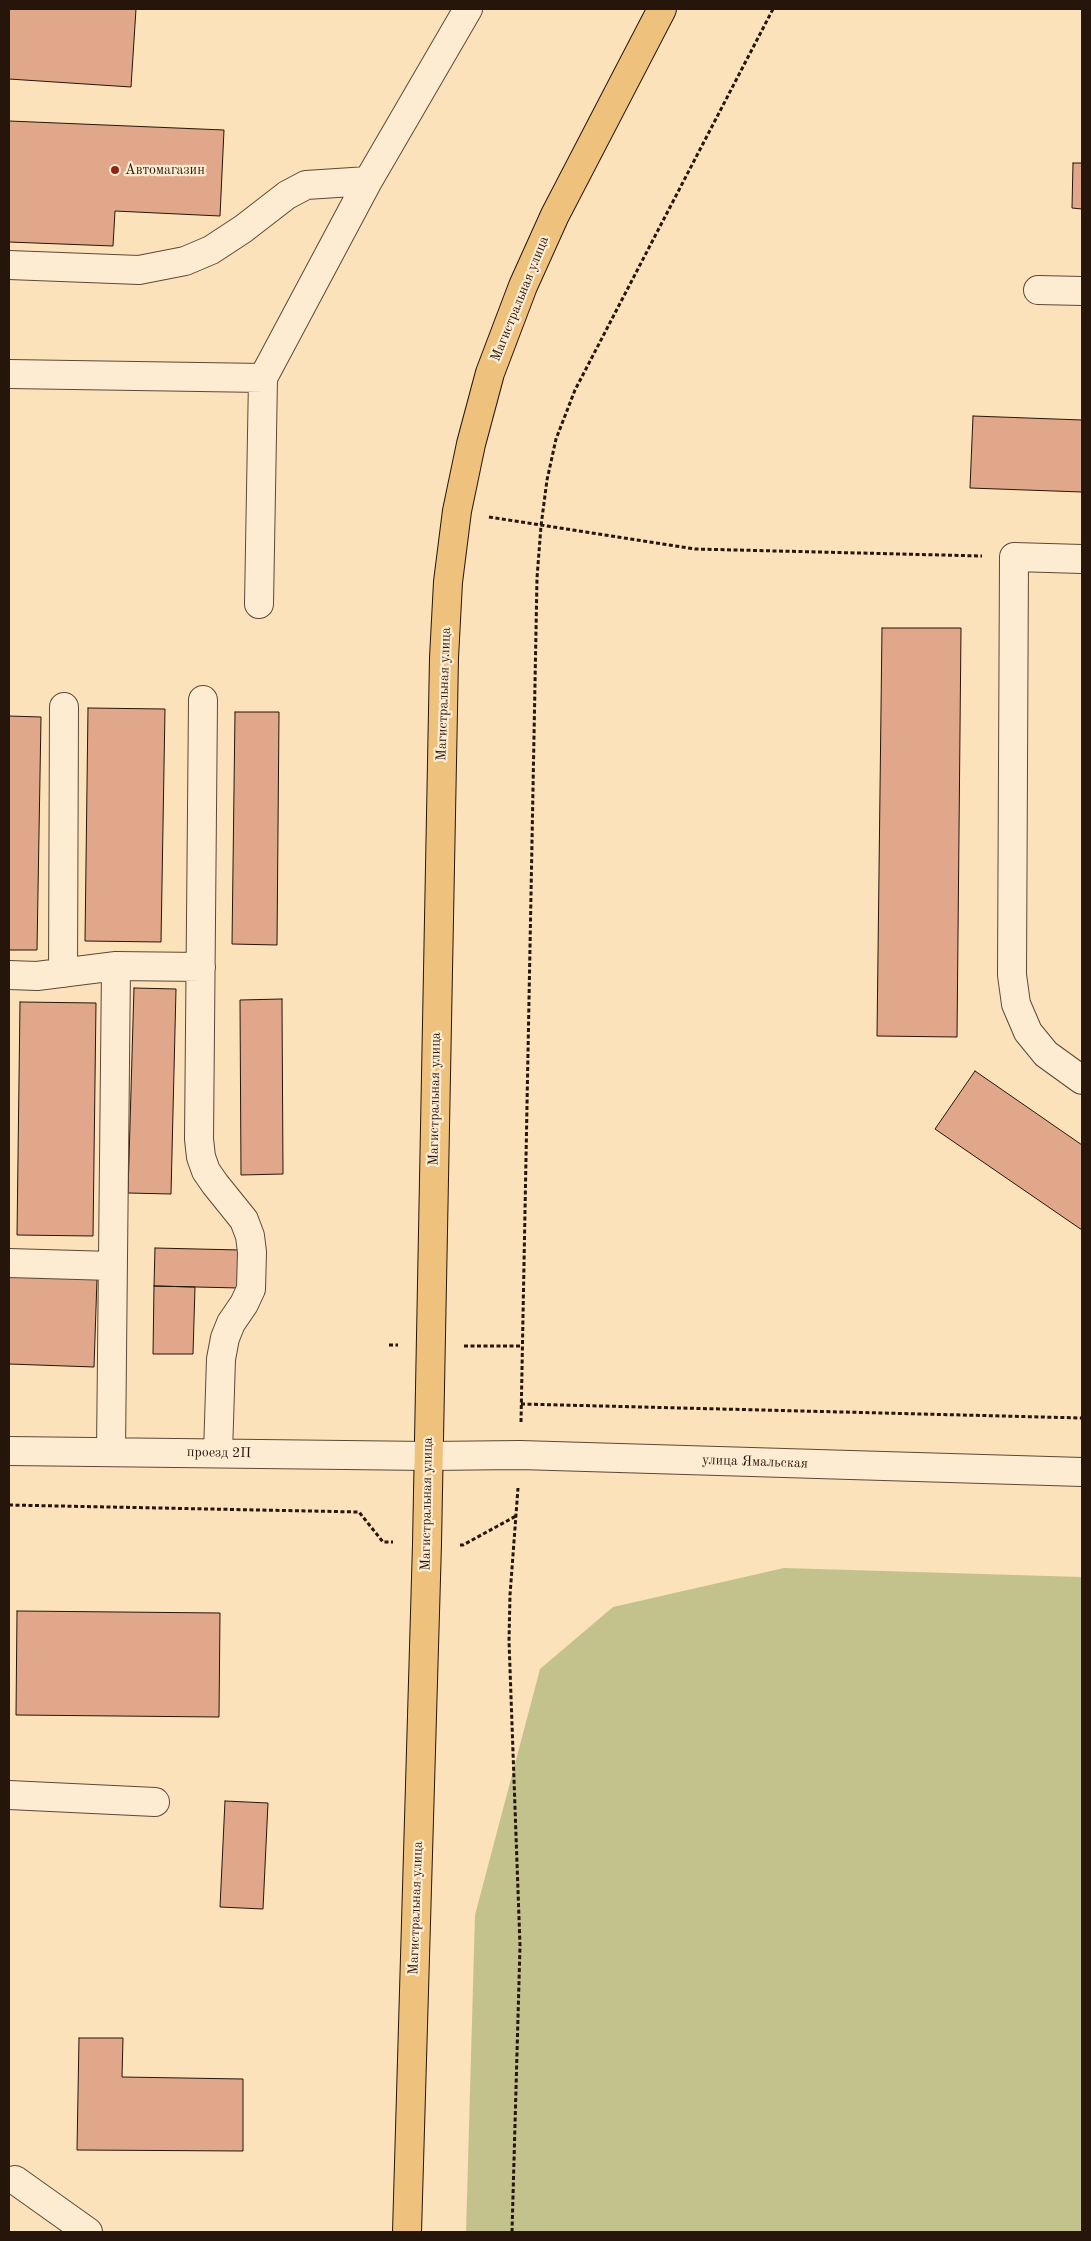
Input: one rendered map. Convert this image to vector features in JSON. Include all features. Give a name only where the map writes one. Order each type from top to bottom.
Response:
[{"type":"main road","name":"Магистральная улица","points":[[407,2232],[428,1456],[444,658],[448,582],[456,511],[490,373],[523,286],[555,215],[662,9]]},
{"type":"street","points":[[259,604],[263,378],[368,182],[468,9]]},
{"type":"street","points":[[9,265],[139,270],[185,261],[211,250],[243,229],[287,195],[306,185],[368,182]]},
{"type":"street","points":[[1038,290],[1082,291]]},
{"type":"street","points":[[9,374],[263,378]]},
{"type":"street","points":[[1082,560],[1014,557],[1012,975],[1016,1004],[1028,1032],[1046,1054],[1082,1080]]},
{"type":"street","points":[[203,700],[201,1157],[206,1171],[244,1220],[250,1236],[252,1252],[251,1289],[244,1304],[231,1323],[225,1338],[221,1359],[218,1453]]},
{"type":"street","points":[[63,973],[64,707]]},
{"type":"street","points":[[9,975],[37,976],[116,966],[201,967]]},
{"type":"street","points":[[111,1452],[116,966]]},
{"type":"street","points":[[9,1263],[112,1266]]},
{"type":"street","name":"проезд 2П","points":[[9,1451],[428,1456]]},
{"type":"street","name":"улица Ямальская","points":[[428,1456],[530,1455],[1082,1472]]},
{"type":"street","points":[[9,1795],[155,1802]]},
{"type":"street","points":[[15,2180],[88,2232]]},
{"type":"path","points":[[773,9],[575,390],[556,439],[547,480],[541,526],[537,598],[521,1404],[1082,1418]]},
{"type":"path","points":[[541,526],[695,549],[1014,557]]},
{"type":"path","points":[[9,1505],[358,1512]]},
{"type":"path","points":[[512,2232],[520,1946],[509,1641],[510,1595],[517,1516]]},
{"type":"shaded area","points":[[784,1568],[1082,1577],[1082,2232],[466,2232],[475,1915],[540,1669],[613,1607]]},
{"type":"building","points":[[9,9],[136,9],[131,87],[9,79]]},
{"type":"building","name":"Автомагазин","points":[[9,121],[224,130],[220,216],[115,211],[113,246],[9,242]]},
{"type":"building","points":[[1073,163],[1082,163],[1082,209],[1072,208]]},
{"type":"building","points":[[973,416],[1082,420],[1082,492],[970,488]]},
{"type":"building","points":[[882,628],[961,628],[957,1037],[877,1036]]},
{"type":"building","points":[[88,708],[165,709],[161,942],[85,941]]},
{"type":"building","points":[[235,712],[279,712],[277,945],[232,944]]},
{"type":"building","points":[[9,716],[41,717],[37,950],[9,950]]},
{"type":"building","points":[[134,988],[176,989],[171,1194],[128,1193]]},
{"type":"building","points":[[282,999],[283,1174],[241,1175],[240,1000]]},
{"type":"building","points":[[20,1002],[96,1003],[93,1236],[17,1235]]},
{"type":"building","points":[[975,1071],[1082,1145],[1082,1230],[935,1129]]},
{"type":"building","points":[[155,1248],[240,1250],[239,1288],[154,1286]]},
{"type":"building","points":[[9,1277],[97,1279],[94,1367],[9,1364]]},
{"type":"building","points":[[154,1286],[195,1287],[193,1354],[153,1354]]},
{"type":"building","points":[[17,1611],[220,1613],[219,1717],[16,1715]]},
{"type":"building","points":[[225,1801],[268,1803],[263,1909],[220,1907]]},
{"type":"building","points":[[79,2038],[123,2038],[122,2077],[243,2079],[243,2151],[77,2150]]},
{"type":"place","name":"Автомагазин","points":[[115,170]]}]
